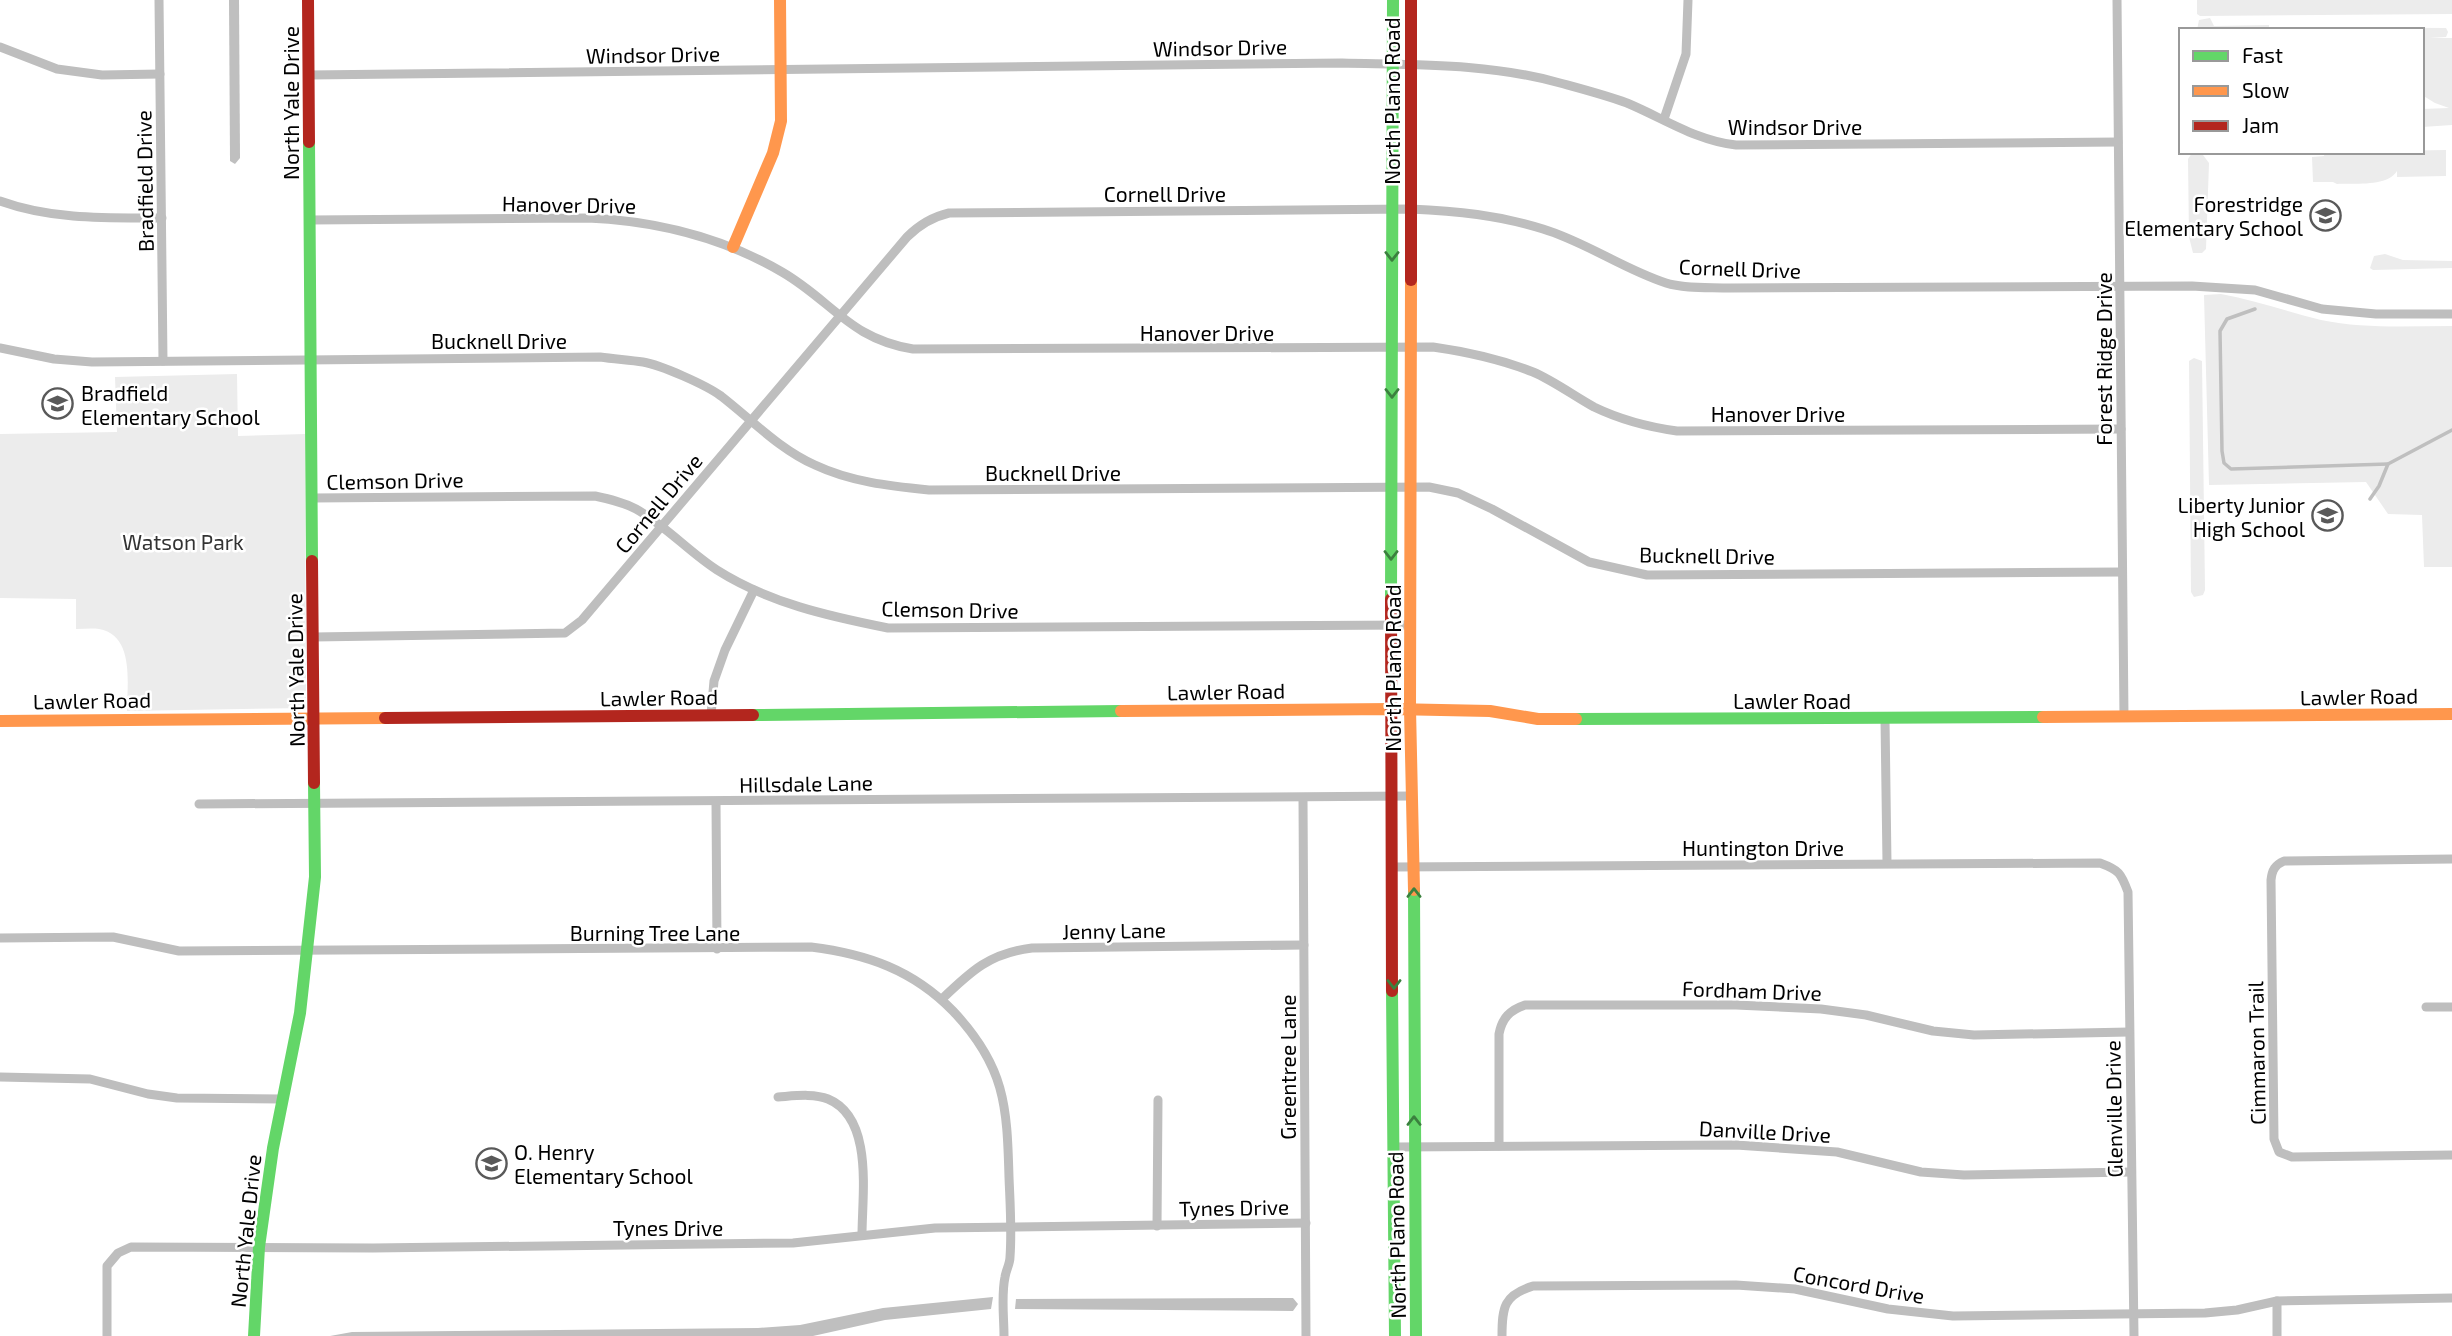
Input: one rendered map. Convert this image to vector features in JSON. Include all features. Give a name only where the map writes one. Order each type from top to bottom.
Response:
[{"type":"street","name":"Bradfield Drive","points":[[159,0],[163,361]]},
{"type":"street","name":"North Yale Drive","points":[[254,1336],[259,1247],[282,1099],[300,1013],[315,877],[308,0]]},
{"type":"street","points":[[733,247],[773,153],[781,121],[780,0]]},
{"type":"street","name":"North Plano Road","points":[[1392,0],[1391,797],[1395,1336]]},
{"type":"street","name":"North Plano Road","points":[[1410,0],[1410,709],[1416,1336]]},
{"type":"street","points":[[1664,120],[1686,54],[1688,0]]},
{"type":"street","name":"Forest Ridge Drive","points":[[2117,0],[2124,717]]},
{"type":"street","points":[[0,47],[57,69],[102,75],[160,74]]},
{"type":"street","name":"Windsor Drive","points":[[309,75],[1316,64],[1446,65],[1495,69],[1557,82],[1624,102],[1717,143],[2118,142]]},
{"type":"street","points":[[0,201],[45,212],[91,218],[162,218]]},
{"type":"street","name":"Cornell Drive","points":[[314,636],[565,633],[582,620],[918,227],[933,217],[949,213],[1410,209],[1490,215],[1543,229],[1584,244],[1644,275],[1669,284],[1730,288],[2192,286],[2255,290],[2322,309],[2376,314],[2452,314]]},
{"type":"street","name":"Hanover Drive","points":[[310,220],[589,218],[629,220],[695,234],[733,247],[783,272],[868,336],[889,345],[913,349],[1433,347],[1476,353],[1506,362],[1536,373],[1595,407],[1623,419],[1649,427],[1677,431],[2121,429]]},
{"type":"street","name":"Bucknell Drive","points":[[0,348],[67,360],[600,357],[646,362],[718,394],[784,448],[815,465],[879,485],[929,490],[1429,487],[1458,493],[1589,562],[1647,575],[2122,572]]},
{"type":"street","name":"Clemson Drive","points":[[312,498],[595,496],[638,510],[718,571],[754,590],[817,614],[888,628],[1411,625]]},
{"type":"street","points":[[711,715],[714,681],[725,650],[754,590]]},
{"type":"street","name":"Lawler Road","points":[[0,721],[1392,709],[1490,710],[1552,719],[2452,714]]},
{"type":"street","points":[[1885,719],[1887,863]]},
{"type":"street","name":"Hillsdale Lane","points":[[199,804],[1412,796]]},
{"type":"street","name":"Greentree Lane","points":[[1303,798],[1306,1336]]},
{"type":"street","points":[[716,802],[717,949]]},
{"type":"street","name":"Cimmaron Trail","points":[[2452,859],[2295,860],[2277,864],[2272,872],[2274,1139],[2279,1152],[2292,1157],[2452,1155]]},
{"type":"street","name":"Huntington Drive","points":[[1393,867],[2100,863],[2122,875],[2124,882]]},
{"type":"street","name":"Glenville Drive","points":[[2124,882],[2128,892],[2134,1336]]},
{"type":"street","name":"Burning Tree Lane","points":[[0,938],[113,937],[179,951],[811,947],[856,954],[904,973],[924,984],[942,999],[979,1041],[1001,1090],[1007,1116],[1011,1226],[1010,1260],[1004,1291],[1004,1336]]},
{"type":"street","name":"Jenny Lane","points":[[942,999],[970,971],[1010,951],[1032,948],[1304,945]]},
{"type":"street","name":"Fordham Drive","points":[[1499,1146],[1499,1034],[1507,1014],[1525,1005],[1760,1006],[1821,1009],[1866,1015],[1933,1031],[1974,1035],[2129,1032]]},
{"type":"street","points":[[2426,1007],[2452,1007]]},
{"type":"street","points":[[0,1077],[90,1079],[148,1094],[177,1098],[282,1099]]},
{"type":"street","points":[[778,1097],[827,1098],[852,1121],[859,1135],[862,1152],[862,1235]]},
{"type":"street","points":[[1157,1226],[1158,1100]]},
{"type":"street","name":"Danville Drive","points":[[1395,1147],[1736,1145],[1837,1152],[1921,1172],[1964,1175],[2131,1172]]},
{"type":"street","name":"Tynes Drive","points":[[107,1336],[107,1266],[117,1253],[131,1247],[172,1249],[793,1243],[935,1228],[1306,1223]]},
{"type":"street","name":"Concord Drive","points":[[1502,1336],[1502,1314],[1509,1298],[1533,1286],[1736,1285],[1795,1289],[1902,1311],[1953,1316],[2205,1313],[2237,1310],[2277,1301],[2452,1298]]},
{"type":"street","points":[[2277,1301],[2277,1336]]},
{"type":"green space","points":[[2197,0],[2452,0],[2452,14],[2200,16],[2197,14]]},
{"type":"green space","points":[[2210,18],[2214,26],[2269,25],[2269,28],[2197,28],[2199,20]]},
{"type":"green space","points":[[2293,27],[2446,28],[2446,37],[2429,38],[2452,38],[2452,125],[2424,127],[2424,109],[2449,108],[2424,96],[2424,28],[2291,28]]},
{"type":"green space","points":[[2424,150],[2446,150],[2446,176],[2397,177],[2397,171],[2386,180],[2378,182],[2313,182],[2312,157],[2324,154],[2424,154]]},
{"type":"green space","points":[[2191,154],[2203,155],[2209,163],[2206,249],[2202,253],[2193,253],[2189,237],[2188,159]]},
{"type":"green space","points":[[2385,254],[2403,260],[2452,261],[2452,268],[2370,268],[2374,256]]},
{"type":"green space","points":[[2221,294],[2337,323],[2452,326],[2452,567],[2424,567],[2422,515],[2388,514],[2366,482],[2209,485],[2204,295]]},
{"type":"green space","points":[[2194,358],[2202,361],[2205,590],[2203,595],[2194,597],[2191,592],[2189,361]]},
{"type":"green space","name":"Watson Park","points":[[237,374],[238,436],[305,434],[306,708],[127,711],[128,675],[124,651],[111,633],[99,629],[76,629],[76,599],[0,598],[0,434],[117,432],[115,377]]},
{"type":"shaded area","points":[[229,0],[239,0],[240,158],[235,164],[230,161]]},
{"type":"shaded area","points":[[993,1297],[991,1309],[885,1320],[813,1336],[330,1336],[352,1332],[758,1328],[800,1325],[883,1308]]},
{"type":"shaded area","points":[[1293,1298],[1298,1304],[1293,1311],[1015,1309],[1016,1299]]},
{"type":"waterway","points":[[2255,309],[2227,319],[2220,331],[2224,463],[2231,469],[2388,464]]},
{"type":"waterway","points":[[2370,499],[2388,464],[2452,430]]},
{"type":"traffic: fast","points":[[1391,599],[1393,0]]},
{"type":"traffic: fast","points":[[309,142],[312,561]]},
{"type":"traffic: fast","points":[[753,715],[1121,711]]},
{"type":"traffic: fast","points":[[1576,719],[2043,717]]},
{"type":"traffic: fast","points":[[254,1336],[259,1247],[273,1148],[300,1013],[315,877],[314,783]]},
{"type":"traffic: fast","points":[[1414,890],[1416,1336]]},
{"type":"traffic: fast","points":[[1392,991],[1395,1336]]},
{"type":"traffic: slow","points":[[733,247],[773,153],[781,121],[780,0]]},
{"type":"traffic: slow","points":[[1411,280],[1410,709],[1414,890]]},
{"type":"traffic: slow","points":[[1121,711],[1392,709],[1490,711],[1538,719],[1576,719]]},
{"type":"traffic: slow","points":[[2043,717],[2452,714]]},
{"type":"traffic: slow","points":[[0,721],[385,718]]},
{"type":"traffic: jam","points":[[308,0],[309,142]]},
{"type":"traffic: jam","points":[[1411,0],[1411,280]]},
{"type":"traffic: jam","points":[[312,561],[314,783]]},
{"type":"traffic: jam","points":[[1391,599],[1392,991]]},
{"type":"traffic: jam","points":[[385,718],[753,715]]},
{"type":"place","name":"Forestridge Elementary School","points":[[2326,215]]},
{"type":"place","name":"Bradfield Elementary School","points":[[58,404]]},
{"type":"place","name":"Liberty Junior High School","points":[[2328,516]]},
{"type":"place","name":"O. Henry Elementary School","points":[[491,1163]]}]
